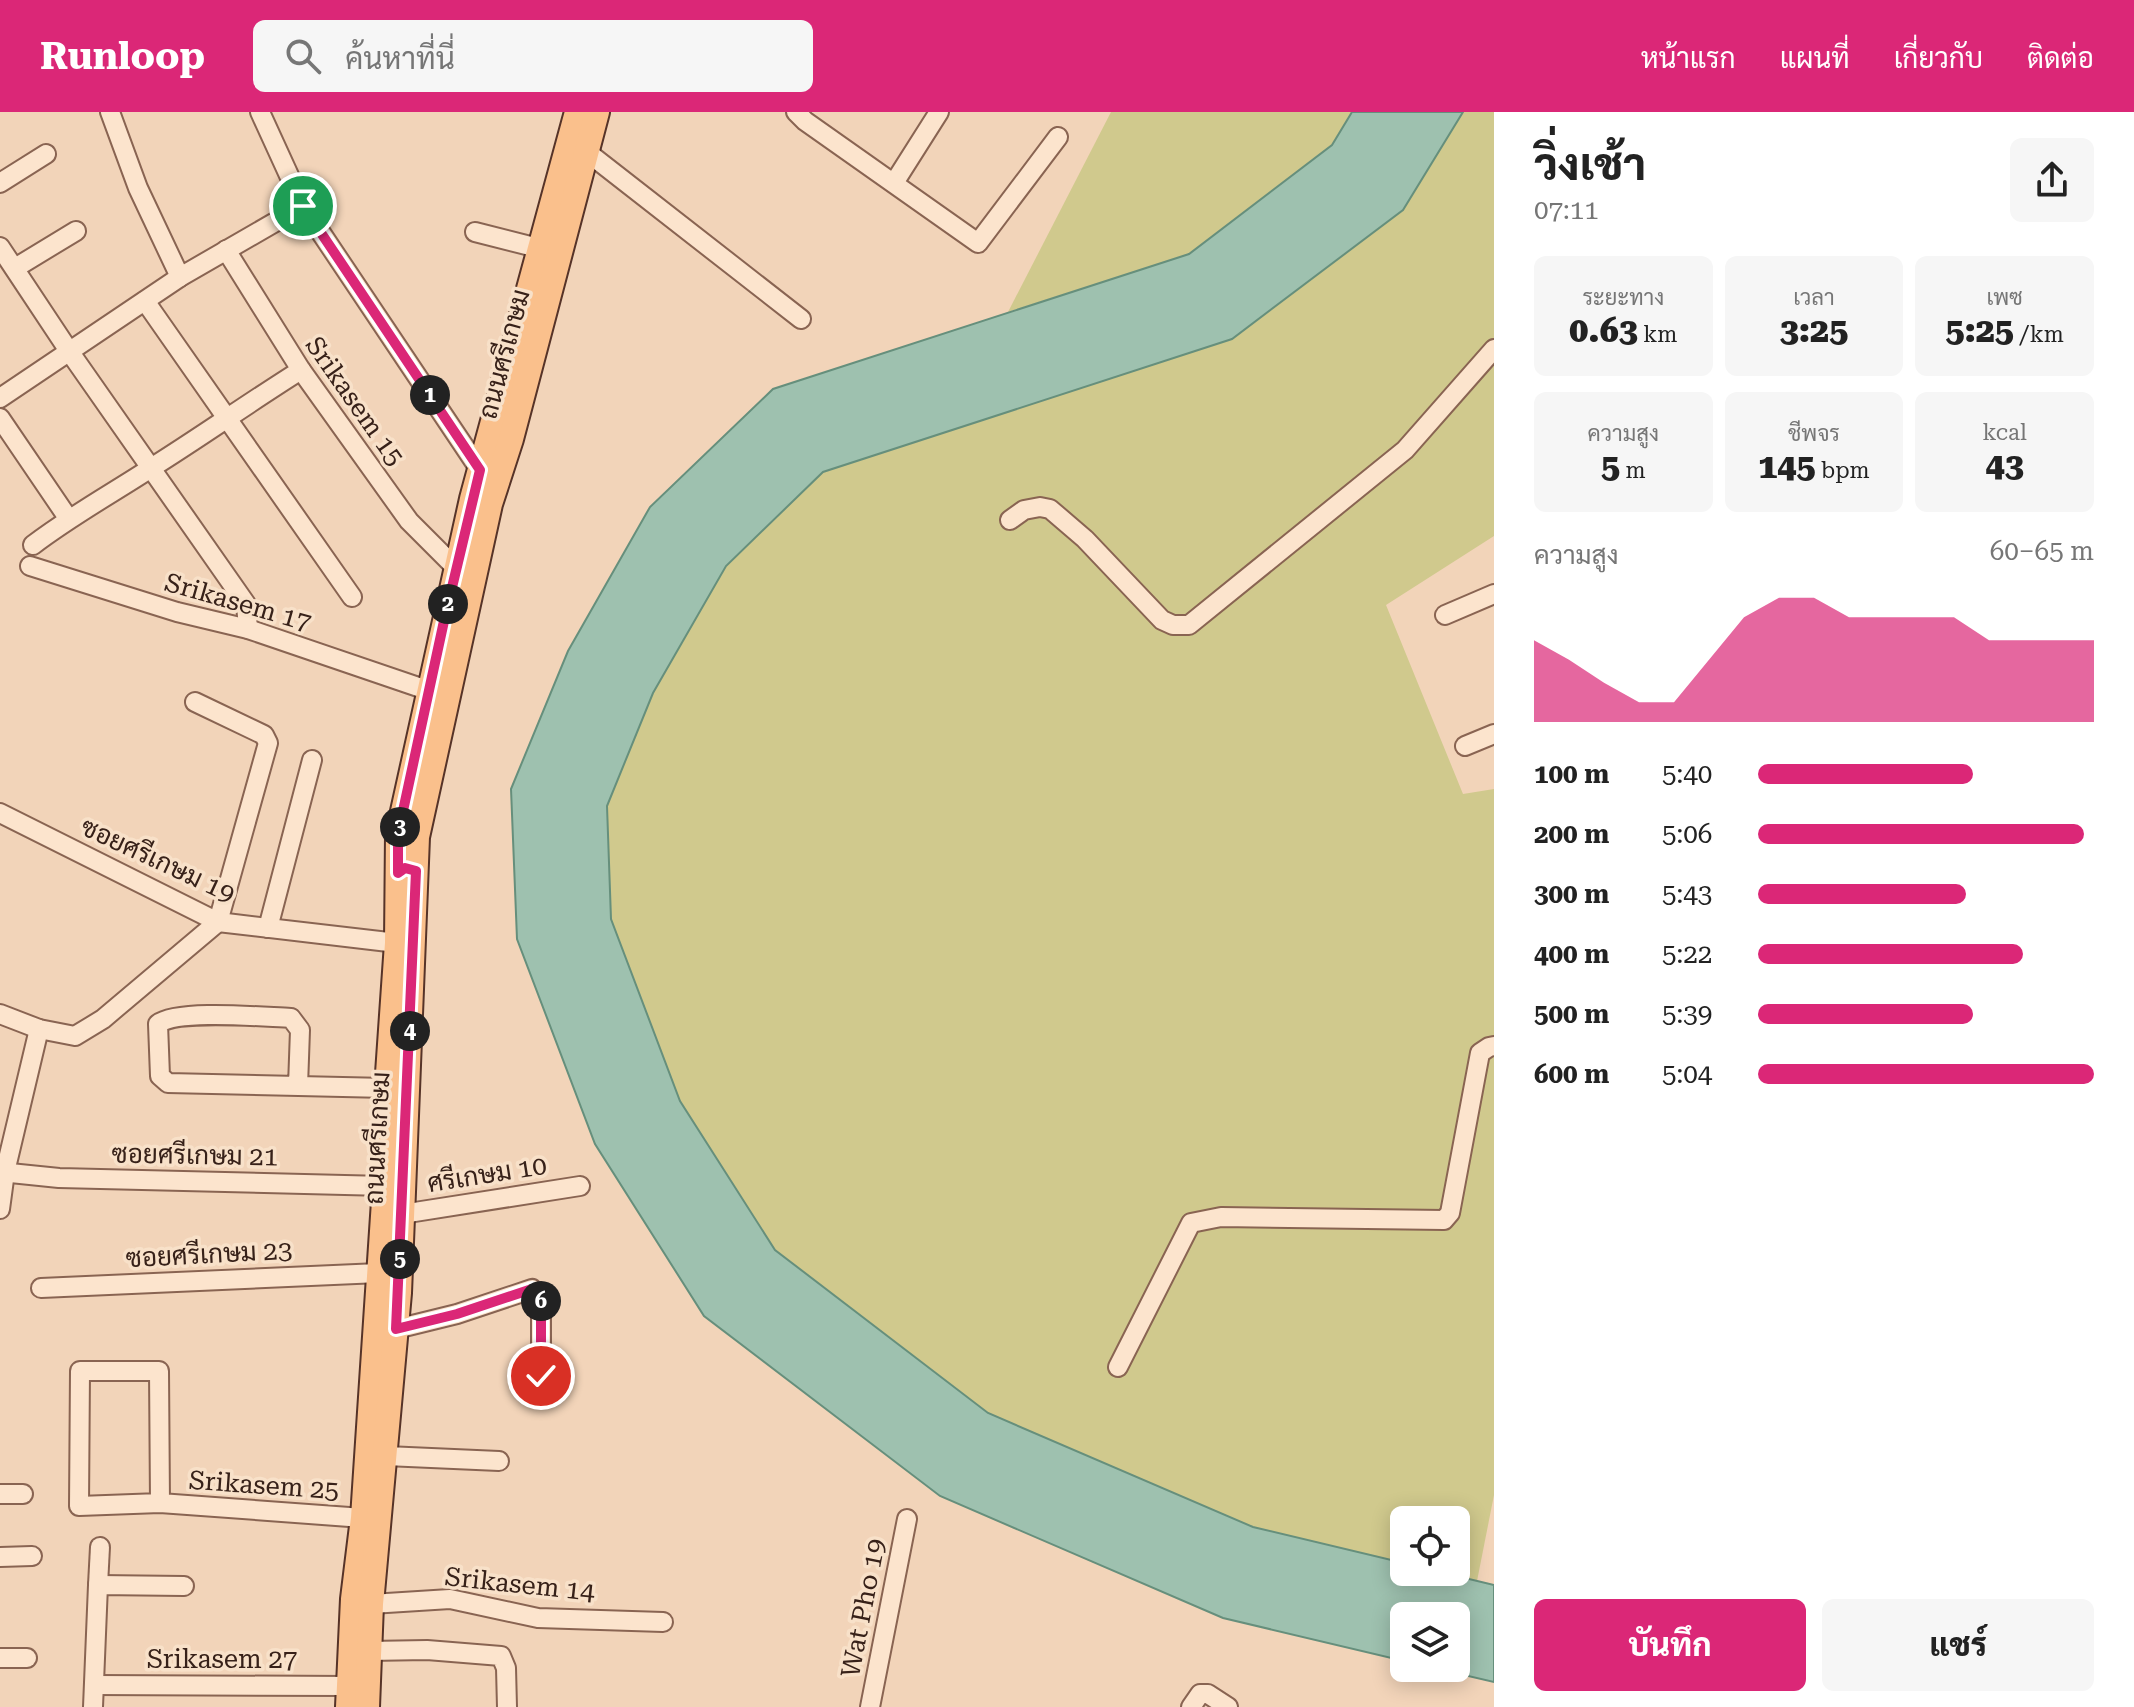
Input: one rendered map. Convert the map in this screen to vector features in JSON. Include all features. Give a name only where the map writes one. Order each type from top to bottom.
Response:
[{"type":"main road","name":"ถนนศรีเกษม","points":[[367,1707],[371,1604],[386,1456],[402,1214],[407,864],[398,834],[480,470],[577,112]]},
{"type":"main road","name":"ถนนศรีเกษม","points":[[349,1696],[353,1599],[363,1518],[385,1186],[387,1088],[397,943],[407,864],[417,837],[490,504],[511,439],[597,112]]},
{"type":"street","points":[[110,112],[138,188],[180,277]]},
{"type":"street","points":[[260,112],[303,206],[480,470]]},
{"type":"street","points":[[796,112],[978,243],[1058,137]]},
{"type":"street","points":[[894,183],[939,112]]},
{"type":"street","points":[[587,152],[801,319]]},
{"type":"street","points":[[0,183],[46,154]]},
{"type":"street","points":[[0,398],[180,277],[303,206]]},
{"type":"street","points":[[15,268],[76,231]]},
{"type":"street","points":[[475,232],[542,249]]},
{"type":"street","points":[[0,247],[246,604],[248,629]]},
{"type":"street","name":"Srikasem 15","points":[[226,250],[301,370],[409,521],[457,569]]},
{"type":"street","points":[[145,301],[352,597]]},
{"type":"street","points":[[1010,520],[1024,510],[1050,509],[1085,539],[1162,620],[1173,625],[1189,625],[1405,450],[1494,349]]},
{"type":"street","points":[[33,545],[68,518],[152,468],[301,370]]},
{"type":"street","points":[[0,418],[68,518]]},
{"type":"street","name":"Srikasem 17","points":[[30,566],[177,612],[248,629],[430,691]]},
{"type":"street","points":[[1445,615],[1494,594]]},
{"type":"street","points":[[0,1014],[39,1029],[75,1036],[103,1019],[218,922],[268,743],[264,735],[195,702]]},
{"type":"street","points":[[1465,746],[1494,734]]},
{"type":"street","points":[[268,928],[312,760]]},
{"type":"street","name":"ซอยศรีเกษม 19","points":[[0,813],[218,922],[397,943]]},
{"type":"street","points":[[298,1086],[300,1030],[291,1018],[200,1016],[165,1018],[158,1024],[160,1076],[168,1083],[298,1086],[387,1088]]},
{"type":"street","points":[[0,1209],[2,1172],[39,1029]]},
{"type":"street","points":[[1118,1367],[1191,1223],[1221,1217],[1444,1220],[1450,1213],[1480,1053],[1494,1046]]},
{"type":"street","name":"ซอยศรีเกษม 21","points":[[2,1172],[59,1178],[385,1186]]},
{"type":"street","name":"ศรีเกษม 10","points":[[402,1214],[580,1186]]},
{"type":"street","name":"ซอยศรีเกษม 23","points":[[41,1288],[379,1273]]},
{"type":"street","points":[[396,1329],[457,1314],[532,1289],[541,1300],[541,1376]]},
{"type":"street","name":"Srikasem 25","points":[[160,1503],[159,1371],[80,1371],[79,1506],[160,1503],[363,1518]]},
{"type":"street","points":[[386,1456],[499,1461]]},
{"type":"street","points":[[0,1494],[23,1494]]},
{"type":"street","name":"Wat Pho 19","points":[[870,1707],[907,1519]]},
{"type":"street","points":[[93,1707],[100,1547]]},
{"type":"street","points":[[0,1557],[32,1556]]},
{"type":"street","points":[[98,1585],[184,1586]]},
{"type":"street","name":"Srikasem 14","points":[[371,1604],[450,1599],[538,1618],[663,1622]]},
{"type":"street","points":[[369,1651],[427,1650],[501,1656],[506,1668],[507,1707]]},
{"type":"street","points":[[0,1658],[27,1658]]},
{"type":"street","name":"Srikasem 27","points":[[94,1685],[349,1696]]},
{"type":"street","points":[[1191,1707],[1200,1694],[1208,1694],[1228,1707]]},
{"type":"shaded area","points":[[1111,112],[1352,112],[1332,145],[1189,254],[1008,312]]},
{"type":"shaded area","points":[[1352,112],[1463,112],[1403,210],[1232,339],[823,472],[726,566],[653,693],[607,806],[611,919],[680,1101],[775,1250],[988,1413],[1253,1527],[1390,1560],[1390,1586],[1470,1586],[1470,1579],[1494,1585],[1494,1682],[1470,1676],[1470,1602],[1390,1602],[1390,1658],[1223,1618],[940,1496],[704,1316],[595,1144],[517,939],[511,789],[568,651],[650,507],[773,389],[1189,254],[1332,145]]},
{"type":"shaded area","points":[[1463,112],[1494,112],[1494,536],[1386,605],[1463,794],[1494,789],[1494,1495],[1477,1581],[1470,1579],[1470,1506],[1390,1506],[1390,1560],[1253,1527],[988,1413],[775,1250],[680,1101],[611,919],[607,805],[653,693],[726,566],[823,472],[1036,402],[1403,210]]},
{"type":"route","points":[[303,206],[480,470],[398,834],[398,873],[405,868],[416,871],[396,1329],[485,1306],[532,1289],[541,1300],[541,1376]]}]
